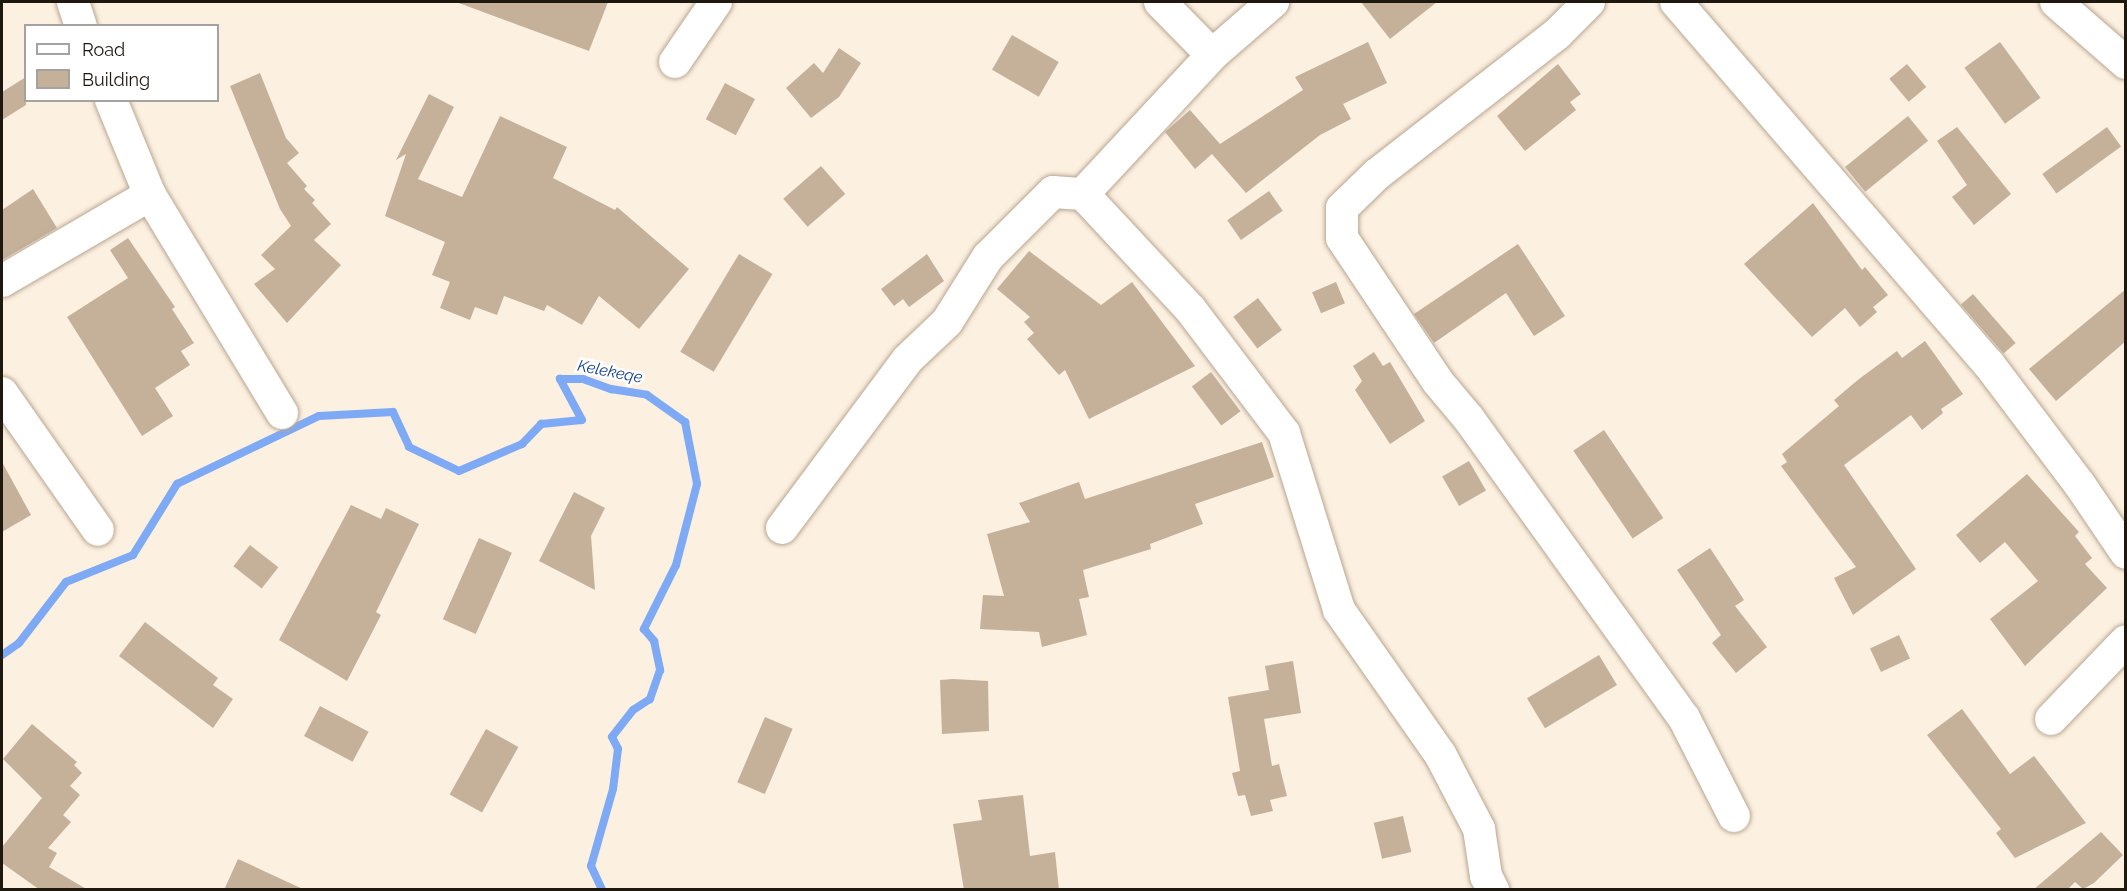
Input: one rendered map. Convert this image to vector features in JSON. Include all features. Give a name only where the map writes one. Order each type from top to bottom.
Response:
[{"type":"street","points":[[74,2],[80,24]]},
{"type":"street","points":[[675,62],[716,2]]},
{"type":"street","points":[[1160,2],[1212,55]]},
{"type":"street","points":[[1083,194],[1212,55],[1273,2]]},
{"type":"street","points":[[1589,2],[1557,34],[1377,174],[1342,208],[1342,238],[1438,382],[1469,419],[1684,718],[1734,816]]},
{"type":"street","points":[[1676,2],[1988,363],[2126,553]]},
{"type":"street","points":[[2056,2],[2126,63]]},
{"type":"street","points":[[112,102],[150,195],[282,413]]},
{"type":"street","points":[[782,528],[907,360],[946,322],[988,257],[1053,192],[1083,194],[1191,310],[1284,433],[1340,610],[1440,754],[1479,829],[1486,876],[1493,890]]},
{"type":"street","points":[[2,281],[150,195]]},
{"type":"street","points":[[2,393],[98,530]]},
{"type":"street","points":[[2051,719],[2126,641]]},
{"type":"building","points":[[456,2],[608,2],[589,51]]},
{"type":"building","points":[[1361,2],[1437,2],[1390,39]]},
{"type":"building","points":[[1012,35],[1059,62],[1039,97],[992,70]]},
{"type":"building","points":[[1368,42],[1387,83],[1343,104],[1351,119],[1320,135],[1246,193],[1212,154],[1195,169],[1165,132],[1190,110],[1220,144],[1303,90],[1295,77]]},
{"type":"building","points":[[2000,42],[2041,98],[2005,124],[1964,68]]},
{"type":"building","points":[[839,48],[861,63],[839,97],[811,118],[786,88],[814,63],[823,73]]},
{"type":"building","points":[[1558,64],[1581,94],[1570,102],[1576,110],[1525,151],[1497,116]]},
{"type":"building","points":[[1907,64],[1926,87],[1909,102],[1889,79]]},
{"type":"building","points":[[260,73],[286,138],[299,153],[287,163],[307,186],[304,189],[315,200],[312,203],[331,224],[314,240],[341,265],[287,323],[254,284],[275,269],[261,255],[291,226],[280,209],[230,86]]},
{"type":"building","points":[[24,78],[26,105],[2,120],[2,92]]},
{"type":"building","points":[[725,83],[755,99],[736,135],[706,119]]},
{"type":"building","points":[[429,94],[454,107],[418,179],[462,197],[500,116],[567,147],[553,178],[615,210],[617,207],[689,269],[639,329],[599,296],[582,325],[547,305],[544,311],[504,296],[497,315],[475,307],[470,320],[440,308],[450,282],[432,275],[445,242],[385,216],[406,154],[396,160]]},
{"type":"building","points":[[1908,116],[1928,141],[1865,192],[1845,167]]},
{"type":"building","points":[[1957,127],[2011,194],[1974,225],[1952,197],[1967,185],[1937,141]]},
{"type":"building","points":[[2107,127],[2121,146],[2056,193],[2042,174]]},
{"type":"building","points":[[821,166],[845,194],[808,227],[783,199]]},
{"type":"building","points":[[33,189],[57,228],[2,260],[2,210]]},
{"type":"building","points":[[1269,191],[1283,211],[1241,240],[1227,220]]},
{"type":"building","points":[[1813,203],[1862,270],[1865,267],[1888,295],[1873,307],[1877,312],[1860,327],[1845,308],[1812,337],[1744,264]]},
{"type":"building","points":[[128,238],[175,307],[172,309],[194,343],[181,351],[190,365],[155,388],[173,416],[142,436],[67,317],[128,278],[110,250]]},
{"type":"building","points":[[1518,244],[1565,316],[1534,336],[1506,293],[1434,343],[1414,314]]},
{"type":"building","points":[[1029,251],[1101,305],[1132,282],[1195,366],[1089,419],[1065,370],[1059,375],[1027,339],[1034,333],[1024,322],[1030,317],[997,289]]},
{"type":"building","points":[[739,254],[772,274],[714,372],[680,352]]},
{"type":"building","points":[[927,254],[944,281],[909,307],[903,299],[894,306],[881,289]]},
{"type":"building","points":[[1336,282],[1345,303],[1321,313],[1312,292]]},
{"type":"building","points":[[2126,289],[2126,341],[2056,401],[2029,369]]},
{"type":"building","points":[[1973,294],[2016,343],[2004,354],[1961,304]]},
{"type":"building","points":[[1258,298],[1282,330],[1257,349],[1233,317]]},
{"type":"building","points":[[1925,341],[1963,394],[1941,409],[1943,413],[1922,430],[1911,415],[1844,465],[1916,569],[1853,615],[1834,578],[1856,567],[1781,466],[1787,462],[1782,454],[1839,406],[1834,400],[1859,379],[1897,351],[1902,358]]},
{"type":"building","points":[[1374,352],[1383,366],[1390,362],[1425,421],[1390,444],[1355,390],[1362,381],[1353,366]]},
{"type":"building","points":[[1211,372],[1240,411],[1221,426],[1192,386]]},
{"type":"building","points":[[1604,430],[1663,518],[1633,539],[1573,451]]},
{"type":"building","points":[[1262,442],[1274,477],[1195,504],[1203,524],[1150,544],[1151,549],[1083,570],[1089,597],[1079,599],[1087,635],[1042,647],[1039,632],[980,629],[983,595],[1004,596],[987,534],[1030,522],[1019,503],[1079,482],[1085,499]]},
{"type":"building","points":[[1469,461],[1486,490],[1459,506],[1442,476]]},
{"type":"building","points":[[2,462],[31,515],[2,532]]},
{"type":"building","points":[[2027,474],[2079,532],[2075,536],[2092,558],[2085,564],[2107,588],[2025,666],[1990,619],[2038,581],[2005,542],[1980,563],[1956,535]]},
{"type":"building","points":[[574,492],[605,508],[591,536],[595,590],[539,561]]},
{"type":"building","points":[[351,505],[381,519],[386,508],[419,524],[376,612],[381,615],[347,681],[279,640]]},
{"type":"building","points":[[479,538],[512,553],[476,634],[443,619]]},
{"type":"building","points":[[250,545],[278,567],[262,588],[233,566]]},
{"type":"building","points":[[1710,548],[1744,600],[1735,606],[1767,647],[1736,673],[1712,643],[1721,635],[1677,570]]},
{"type":"building","points":[[145,622],[218,678],[213,685],[233,699],[213,728],[119,656]]},
{"type":"building","points":[[1899,635],[1910,659],[1881,672],[1870,649]]},
{"type":"building","points":[[1599,655],[1617,685],[1545,728],[1527,698]]},
{"type":"building","points":[[1293,661],[1301,713],[1264,719],[1272,766],[1279,764],[1287,796],[1270,800],[1273,811],[1251,816],[1245,795],[1238,796],[1232,773],[1240,771],[1228,697],[1269,690],[1265,666]]},
{"type":"building","points":[[940,680],[988,681],[989,731],[942,734]]},
{"type":"building","points":[[320,706],[369,732],[353,762],[304,736]]},
{"type":"building","points":[[1962,709],[2010,774],[2034,756],[2086,823],[2015,858],[1996,833],[2001,829],[1927,735]]},
{"type":"building","points":[[765,717],[793,729],[765,794],[737,782]]},
{"type":"building","points":[[32,724],[77,762],[74,765],[82,773],[70,786],[80,795],[63,815],[71,822],[48,848],[57,853],[49,867],[88,890],[40,890],[2,863],[2,847],[42,798],[3,759]]},
{"type":"building","points":[[486,729],[518,747],[482,813],[450,795]]},
{"type":"building","points":[[1023,795],[1030,856],[1055,852],[1059,890],[964,890],[953,824],[982,820],[978,800]]},
{"type":"building","points":[[1403,816],[1411,852],[1382,859],[1374,823]]},
{"type":"building","points":[[2101,832],[2123,855],[2094,883],[2083,889],[2075,882],[2067,890],[2033,890]]},
{"type":"building","points":[[238,859],[305,890],[224,890]]},
{"type":"waterway","name":"Kelekeqe","points":[[2,655],[19,643],[66,582],[133,555],[177,484],[319,416],[393,412],[409,447],[459,471],[522,444],[541,424],[582,420],[560,379],[583,379],[611,389],[647,395],[685,422],[697,484],[676,565],[644,629],[654,641],[660,670],[650,699],[633,710],[612,737],[618,749],[613,789],[591,866],[602,890]]}]
